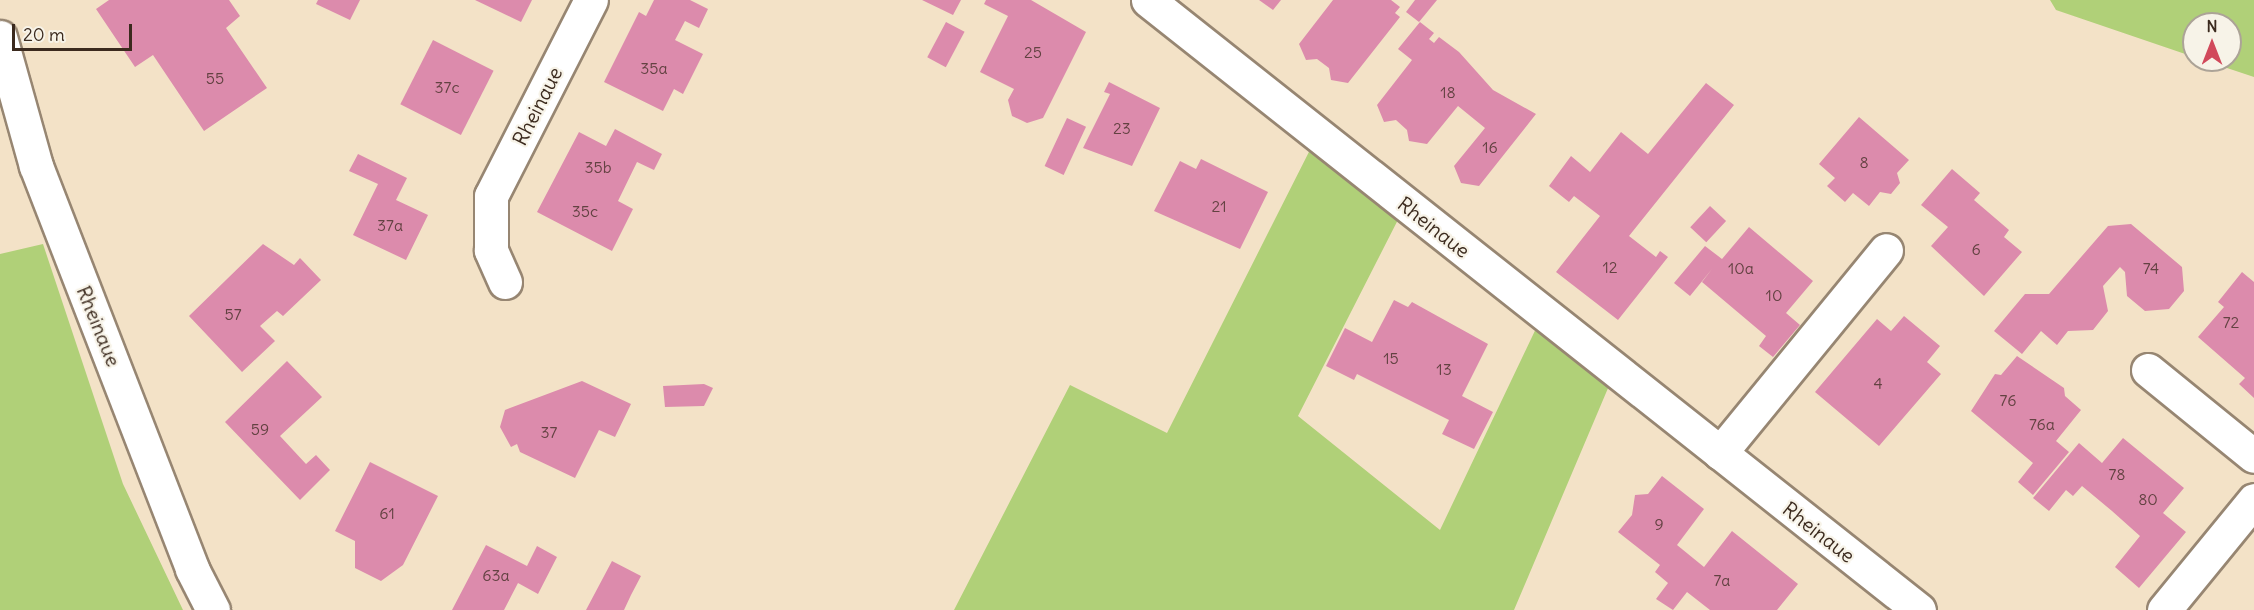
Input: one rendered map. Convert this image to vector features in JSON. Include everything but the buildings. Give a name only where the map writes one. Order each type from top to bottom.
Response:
[{"type":"street","name":"Rheinaue","points":[[505,282],[491,250],[490,196],[591,0]]},
{"type":"street","name":"Rheinaue","points":[[1148,0],[1918,610]]},
{"type":"street","name":"Rheinaue","points":[[0,37],[36,166],[213,610]]},
{"type":"street","points":[[1720,453],[1886,250]]},
{"type":"street","points":[[2148,370],[2254,456]]},
{"type":"street","points":[[2164,610],[2254,500]]},
{"type":"green space","points":[[2050,0],[2254,0],[2254,77],[2239,72],[2242,72],[2242,12],[2182,12],[2182,53],[2056,10]]},
{"type":"green space","points":[[1316,138],[1405,206],[1298,416],[1440,530],[1541,318],[1614,374],[1514,610],[954,610],[1070,385],[1167,433]]},
{"type":"green space","points":[[43,244],[123,484],[183,610],[0,610],[0,254]]}]
